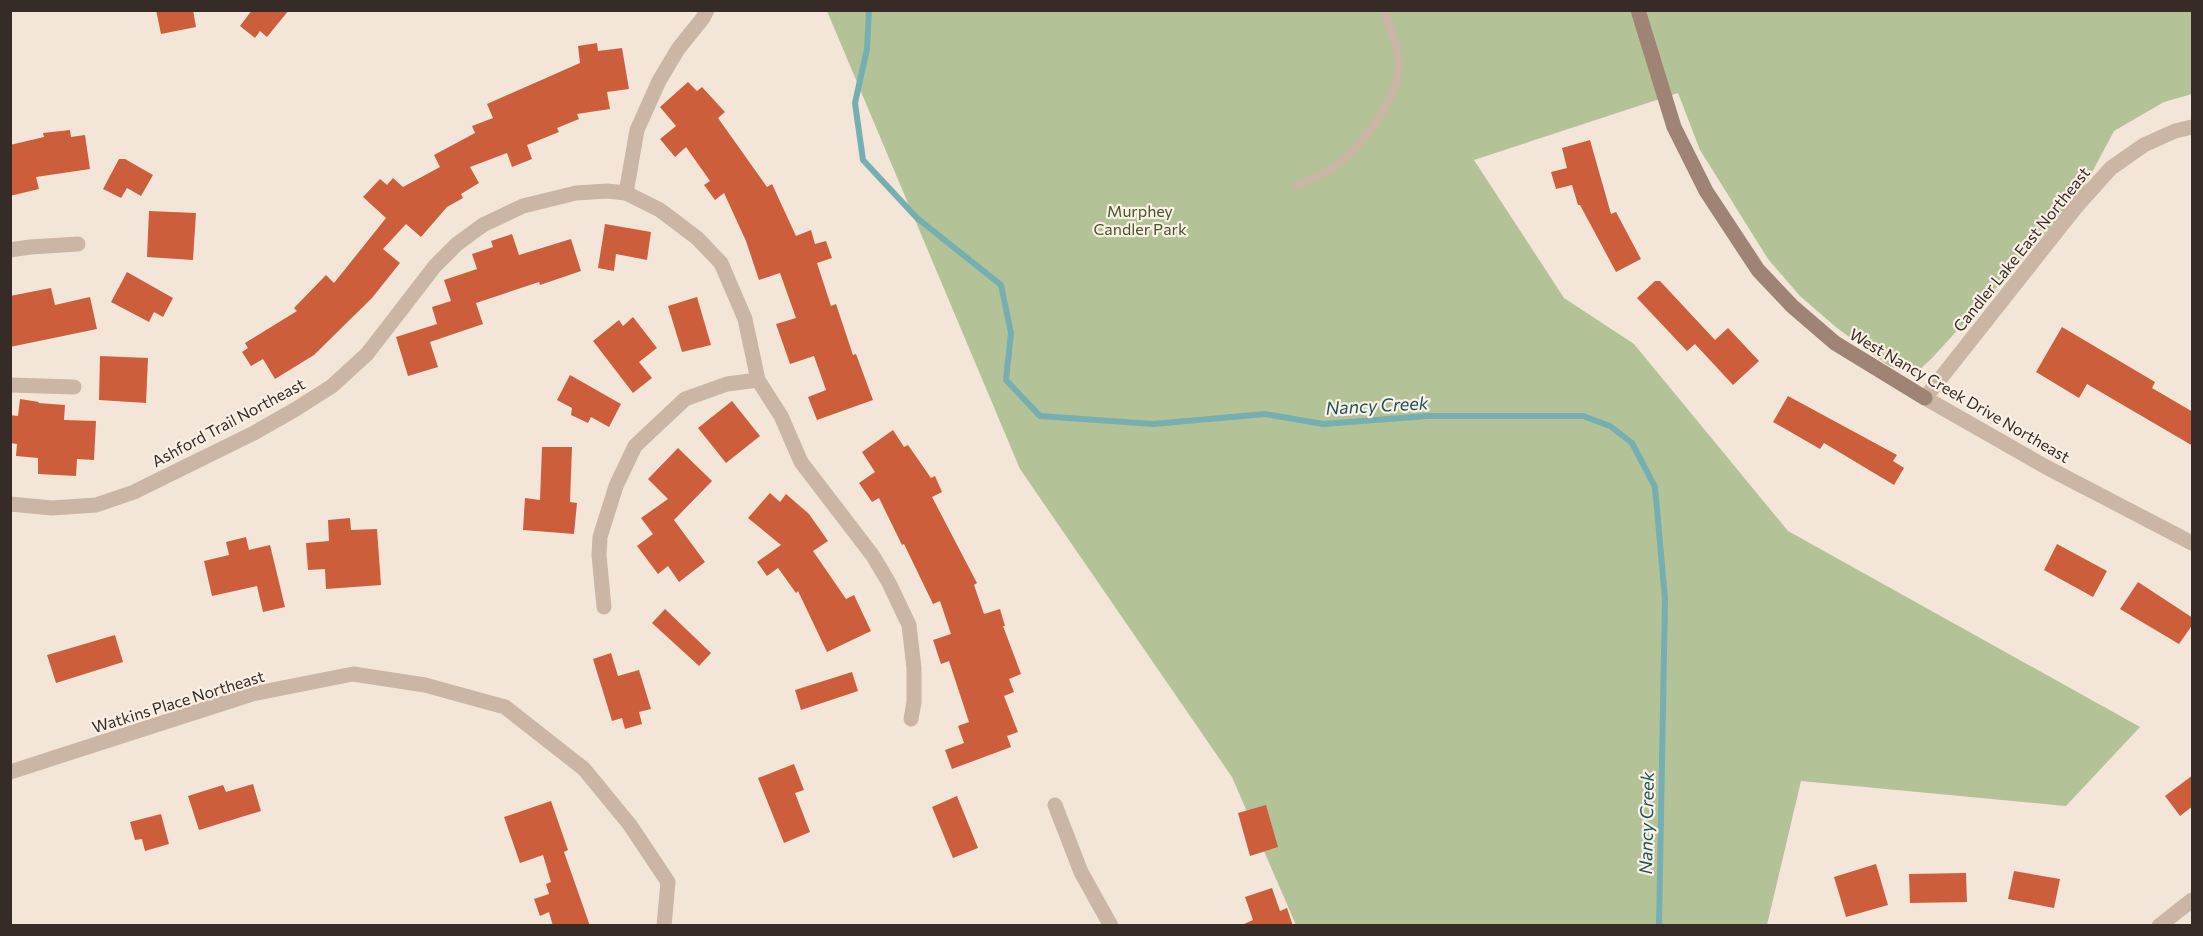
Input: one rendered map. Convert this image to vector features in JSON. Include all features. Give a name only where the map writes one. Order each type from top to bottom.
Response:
[{"type":"street","points":[[626,193],[637,130],[659,81],[678,49],[707,10]]},
{"type":"street","name":"West Nancy Creek Drive Northeast","points":[[1638,10],[1674,127],[1706,191],[1758,270],[1791,306],[1835,343],[1925,398],[2046,466],[2193,543]]},
{"type":"street","name":"Candler Lake East Northeast","points":[[1925,398],[2076,207],[2111,168],[2144,145],[2175,131],[2193,127]]},
{"type":"street","name":"Ashford Trail Northeast","points":[[10,504],[52,508],[96,505],[134,492],[254,433],[332,386],[367,354],[435,266],[457,244],[483,225],[523,206],[576,193],[607,191],[626,193],[660,210],[697,238],[721,263],[745,318],[758,380],[781,416],[801,462],[873,556],[909,625],[914,668],[914,702],[910,718]]},
{"type":"street","points":[[10,250],[78,244]]},
{"type":"street","points":[[604,607],[599,555],[600,537],[616,486],[635,446],[685,399],[727,384],[758,380]]},
{"type":"street","points":[[10,385],[74,387]]},
{"type":"street","name":"Watkins Place Northeast","points":[[10,772],[252,694],[352,674],[425,685],[505,707],[584,769],[630,825],[668,882],[664,926]]},
{"type":"street","points":[[1054,805],[1081,872],[1111,926]]},
{"type":"street","points":[[2159,926],[2193,900]]},
{"type":"lane","points":[[1296,186],[1332,169],[1357,147],[1376,124],[1394,85],[1399,59],[1384,10]]},
{"type":"green space","name":"Murphey Candler Park","points":[[827,11],[2192,11],[2192,94],[2164,102],[2114,131],[2081,193],[1989,296],[1915,374],[1889,366],[1837,328],[1800,296],[1768,259],[1700,150],[1678,93],[1474,160],[1564,298],[1634,344],[1788,531],[2140,727],[2066,806],[1801,781],[1767,925],[1296,925],[1232,777],[1020,469]]},
{"type":"building","points":[[156,10],[193,10],[196,27],[161,34]]},
{"type":"building","points":[[252,10],[289,10],[267,37],[260,31],[255,38],[240,26]]},
{"type":"building","points":[[597,43],[598,51],[622,48],[629,89],[607,92],[610,109],[577,114],[579,119],[557,128],[559,132],[527,145],[532,159],[512,167],[507,153],[470,167],[479,183],[461,194],[463,198],[447,207],[421,237],[406,224],[383,249],[400,263],[372,298],[314,355],[275,379],[263,359],[251,366],[242,352],[248,348],[245,343],[297,311],[294,308],[326,275],[334,283],[386,218],[363,197],[380,179],[387,185],[393,178],[403,187],[440,167],[434,155],[475,133],[472,126],[493,118],[487,104],[580,63],[578,46]]},
{"type":"building","points":[[688,82],[697,91],[702,87],[725,112],[718,118],[767,187],[772,184],[796,236],[811,230],[815,244],[826,241],[832,258],[817,263],[831,306],[836,304],[853,355],[856,354],[873,400],[817,420],[808,397],[826,390],[814,356],[790,364],[776,324],[796,318],[780,273],[759,280],[746,241],[724,193],[715,200],[704,185],[710,181],[686,147],[675,157],[660,139],[676,126],[660,107]]},
{"type":"building","points":[[70,130],[71,137],[85,135],[90,169],[36,177],[39,189],[10,196],[10,145],[44,137],[43,133]]},
{"type":"building","points":[[1590,140],[1611,214],[1616,212],[1641,259],[1616,272],[1578,205],[1572,185],[1556,189],[1551,172],[1567,168],[1562,148]]},
{"type":"building","points":[[119,159],[125,159],[153,175],[141,196],[127,188],[121,198],[103,189]]},
{"type":"building","points":[[149,211],[196,213],[193,260],[147,257]]},
{"type":"building","points":[[605,224],[651,232],[647,260],[616,254],[614,271],[598,268]]},
{"type":"building","points":[[512,234],[519,255],[571,239],[581,271],[476,303],[483,324],[430,342],[438,367],[408,376],[396,337],[437,324],[432,307],[451,301],[444,280],[477,269],[472,254],[493,247],[491,241]]},
{"type":"building","points":[[127,272],[173,298],[163,317],[154,312],[149,322],[111,302]]},
{"type":"building","points":[[1655,281],[1660,281],[1715,340],[1728,328],[1759,361],[1733,385],[1695,344],[1687,351],[1637,298]]},
{"type":"building","points":[[51,288],[55,305],[90,297],[97,329],[10,347],[10,296]]},
{"type":"building","points":[[697,297],[711,345],[682,352],[668,306]]},
{"type":"building","points":[[633,317],[657,348],[639,362],[652,378],[633,393],[593,341],[619,320],[623,326]]},
{"type":"building","points":[[2062,327],[2155,382],[2152,388],[2193,412],[2193,446],[2087,384],[2079,398],[2036,372]]},
{"type":"building","points":[[100,356],[148,358],[146,403],[99,400]]},
{"type":"building","points":[[570,375],[621,404],[609,427],[591,417],[588,423],[571,415],[572,408],[557,400]]},
{"type":"building","points":[[1788,396],[1897,455],[1893,461],[1904,468],[1894,485],[1824,443],[1820,449],[1773,422]]},
{"type":"building","points":[[20,399],[65,405],[64,420],[96,421],[94,460],[77,459],[76,476],[38,474],[38,458],[16,456],[17,444],[10,443],[10,415],[18,416]]},
{"type":"building","points":[[732,401],[760,436],[726,463],[698,428]]},
{"type":"building","points":[[893,430],[904,447],[908,445],[931,478],[935,476],[942,492],[932,497],[977,583],[974,585],[984,614],[1000,609],[1005,626],[1003,626],[1021,674],[1009,679],[1014,692],[1004,696],[1018,732],[1007,736],[1011,747],[952,769],[945,750],[964,743],[958,726],[969,722],[949,661],[941,664],[933,640],[951,634],[940,601],[933,604],[879,498],[872,502],[859,483],[875,472],[862,452]]},
{"type":"building","points":[[542,447],[572,447],[570,502],[577,503],[574,534],[523,530],[525,498],[540,500]]},
{"type":"building","points":[[678,448],[712,481],[674,520],[705,562],[679,582],[668,566],[658,574],[637,546],[653,534],[641,518],[668,499],[648,479]]},
{"type":"building","points":[[770,493],[780,502],[786,494],[809,514],[828,541],[813,551],[846,599],[854,595],[871,631],[827,652],[798,591],[796,593],[778,568],[767,576],[757,562],[781,545],[748,518]]},
{"type":"building","points":[[350,518],[351,530],[377,529],[381,585],[326,589],[325,569],[308,570],[306,543],[329,541],[328,520]]},
{"type":"building","points":[[246,537],[249,550],[270,545],[285,607],[263,612],[257,586],[212,596],[204,561],[229,555],[226,542]]},
{"type":"building","points":[[2057,544],[2107,571],[2093,597],[2044,570]]},
{"type":"building","points":[[2138,582],[2193,618],[2193,624],[2179,644],[2120,609]]},
{"type":"building","points":[[665,609],[711,653],[699,666],[652,623]]},
{"type":"building","points":[[115,635],[123,662],[56,683],[47,655]]},
{"type":"building","points":[[611,653],[618,676],[639,670],[651,709],[639,712],[642,724],[625,729],[622,718],[612,721],[593,659]]},
{"type":"building","points":[[852,672],[858,691],[801,710],[795,690]]},
{"type":"building","points":[[794,764],[804,790],[795,793],[810,832],[784,843],[758,778]]},
{"type":"building","points":[[2193,775],[2193,806],[2180,816],[2165,796]]},
{"type":"building","points":[[253,784],[261,811],[199,830],[188,796],[223,785],[226,792]]},
{"type":"building","points":[[957,796],[978,848],[953,858],[932,807]]},
{"type":"building","points":[[551,801],[568,850],[564,852],[590,926],[553,926],[549,912],[540,916],[534,899],[549,894],[546,884],[551,882],[543,855],[520,863],[504,817]]},
{"type":"building","points":[[1266,805],[1278,847],[1250,856],[1238,813]]},
{"type":"building","points":[[161,814],[169,844],[145,851],[142,839],[135,840],[130,822]]},
{"type":"building","points":[[1876,864],[1888,905],[1846,917],[1834,877]]},
{"type":"building","points":[[2014,871],[2060,879],[2054,908],[2008,899]]},
{"type":"building","points":[[1966,873],[1967,902],[1910,903],[1909,874]]},
{"type":"building","points":[[1272,888],[1280,911],[1287,908],[1293,926],[1244,926],[1253,920],[1245,897]]},
{"type":"waterway","name":"Nancy Creek","points":[[869,10],[867,49],[855,103],[863,160],[917,218],[1001,285],[1011,333],[1006,380],[1040,416],[1153,424],[1265,414],[1323,424],[1427,416],[1583,416],[1610,426],[1632,443],[1655,487],[1665,599],[1659,926]]}]
